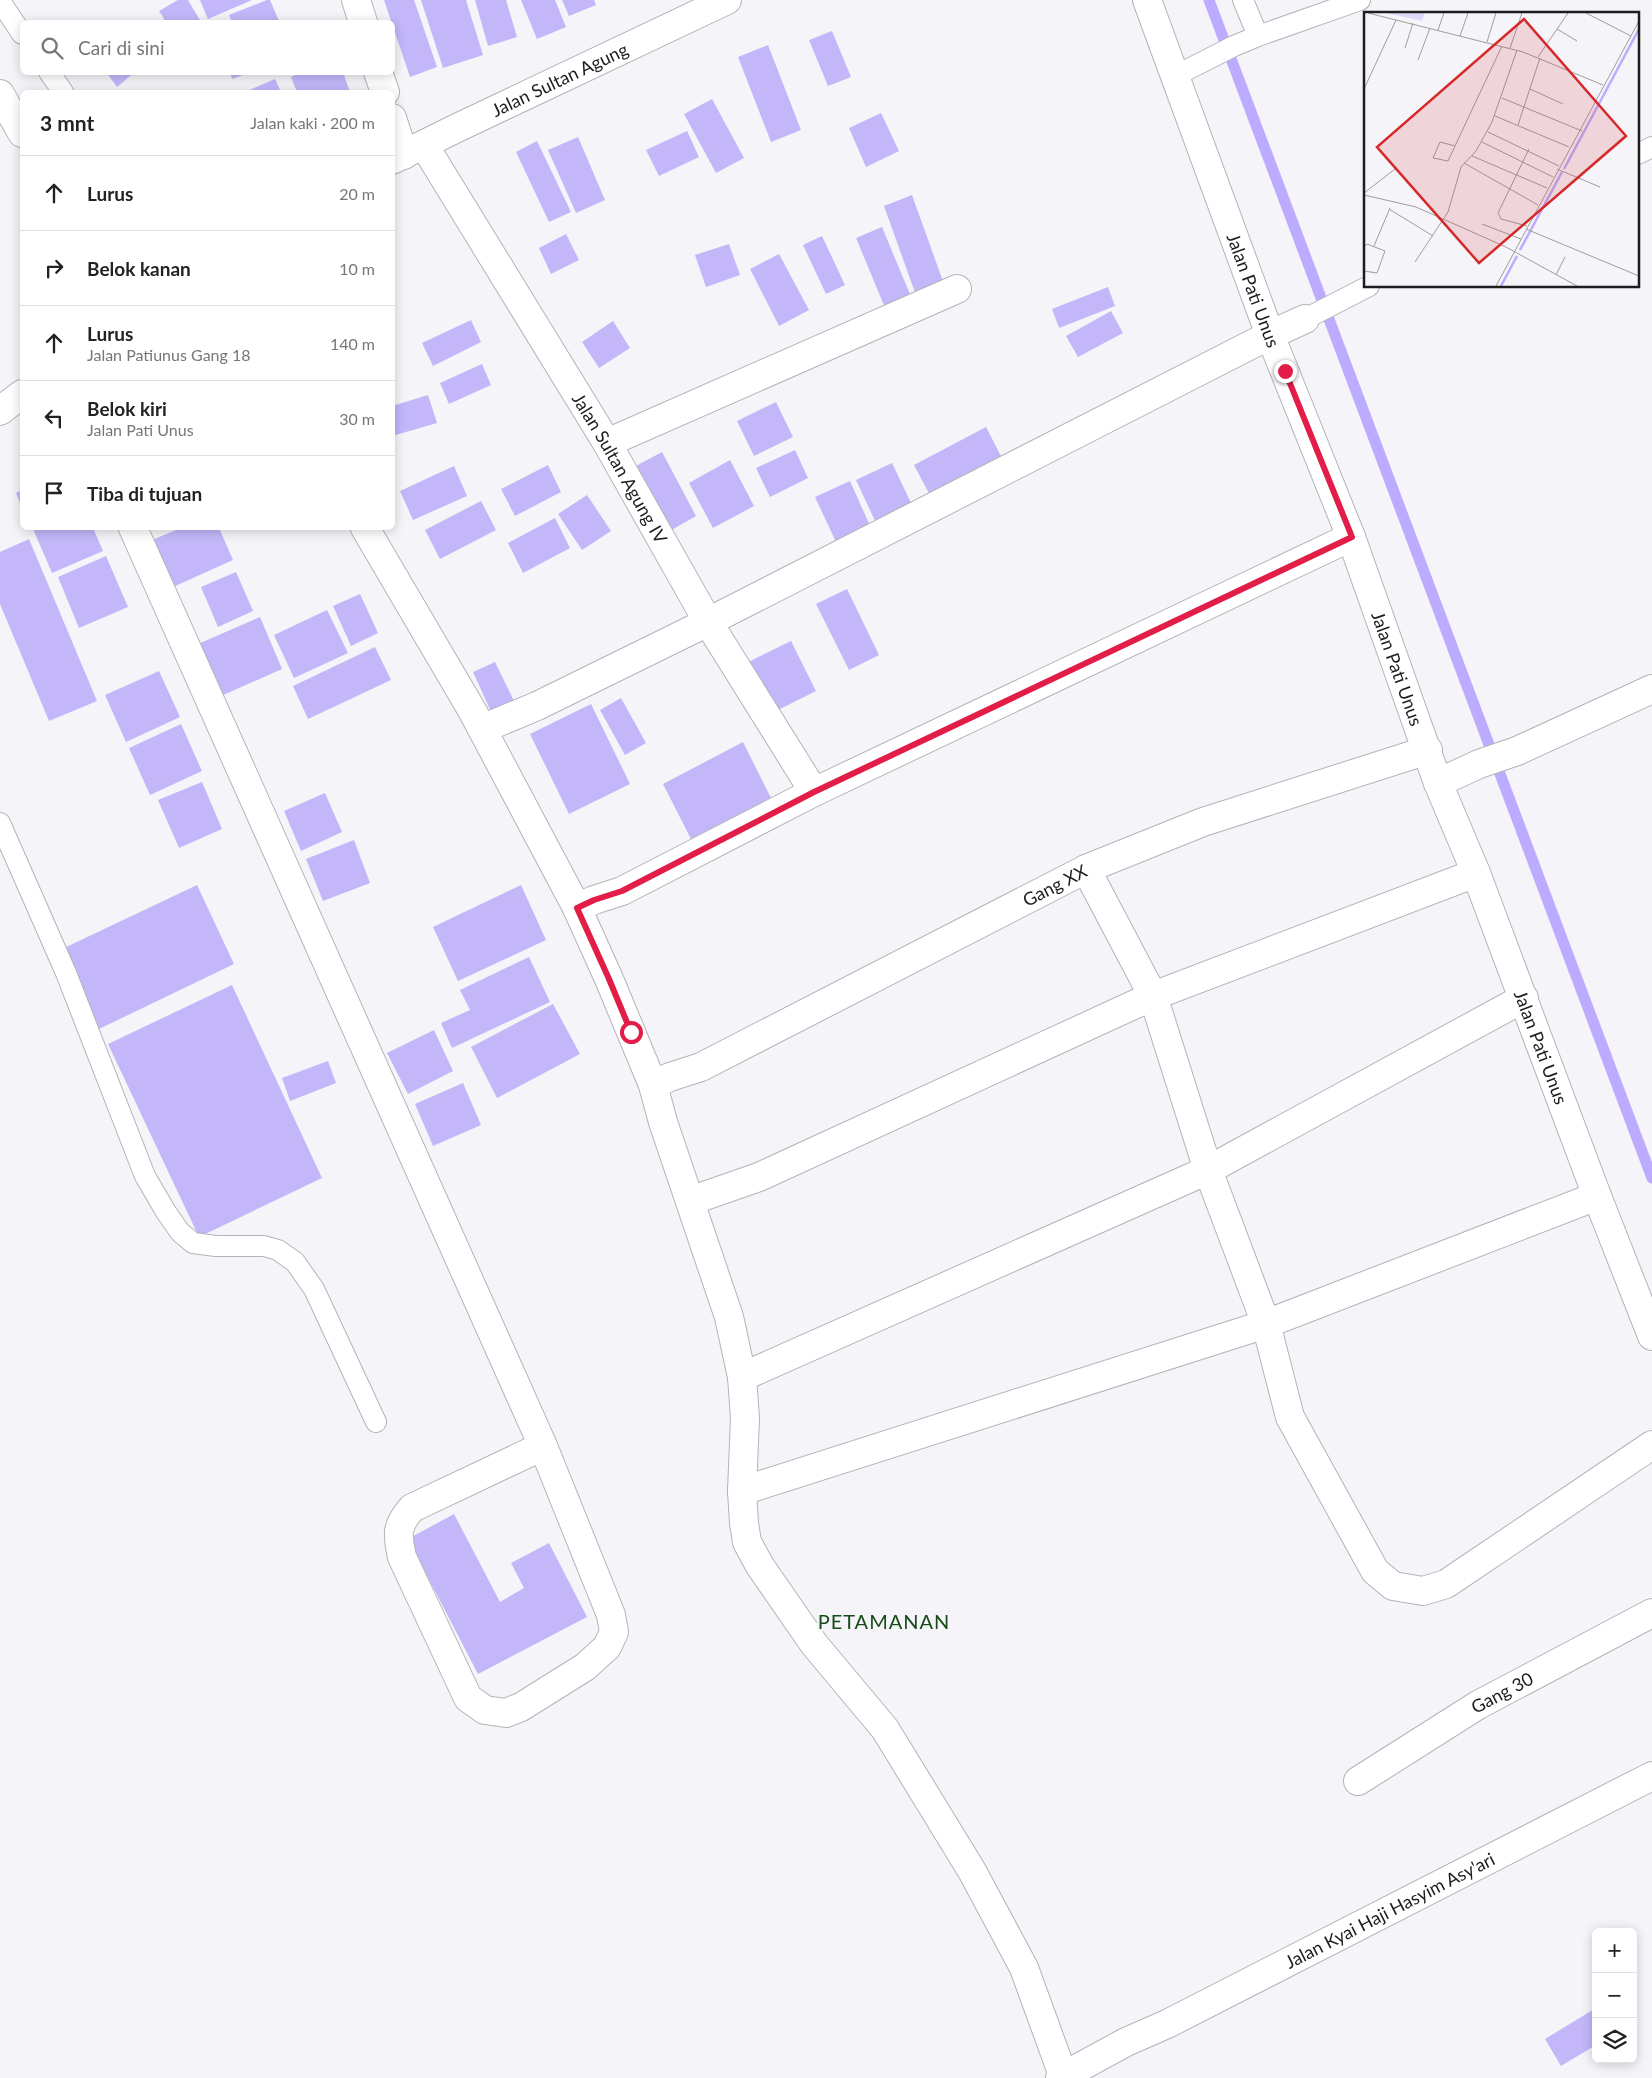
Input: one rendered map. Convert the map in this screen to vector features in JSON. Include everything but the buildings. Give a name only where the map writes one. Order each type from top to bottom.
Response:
[{"type":"main road","points":[[356,0],[362,20]]},
{"type":"main road","name":"Jalan Sultan Agung","points":[[407,153],[727,0]]},
{"type":"main road","name":"Jalan Pati Unus","points":[[1147,0],[1187,70],[1270,335],[1352,537],[1438,783],[1476,873],[1597,1196],[1652,1336]]},
{"type":"main road","points":[[379,75],[384,90]]},
{"type":"main road","points":[[0,94],[20,129]]},
{"type":"main road","name":"Jalan Sultan Agung IV","points":[[395,125],[407,153],[607,443],[708,622],[814,792]]},
{"type":"main road","points":[[607,443],[957,289]]},
{"type":"main road","points":[[492,725],[537,706],[708,622],[1270,335],[1305,319]]},
{"type":"main road","points":[[0,411],[20,396]]},
{"type":"main road","points":[[134,530],[543,1446],[611,1615],[614,1632],[607,1647],[585,1667],[521,1707],[506,1713],[485,1710],[468,1698],[455,1674],[402,1557],[397,1537],[401,1520],[412,1508],[543,1446]]},
{"type":"main road","points":[[366,530],[492,725],[585,904],[609,979],[661,1081],[663,1122],[729,1317],[742,1377],[745,1418],[742,1491],[747,1542],[760,1566],[814,1644],[885,1729],[972,1871],[1024,1968],[1063,2078]]},
{"type":"main road","points":[[585,904],[622,891],[814,792],[1352,537]]},
{"type":"main road","points":[[1438,783],[1479,764],[1517,752],[1652,689]]},
{"type":"main road","name":"Gang XX","points":[[661,1081],[701,1067],[1086,869],[1203,822],[1428,750]]},
{"type":"main road","points":[[1086,869],[1152,996],[1208,1170],[1266,1324],[1290,1417],[1375,1571],[1393,1586],[1423,1592],[1446,1584],[1652,1445]]},
{"type":"main road","points":[[690,1201],[759,1177],[1152,996],[1476,873]]},
{"type":"main road","points":[[742,1377],[1208,1170],[1524,998]]},
{"type":"main road","points":[[742,1491],[1266,1324],[1597,1196]]},
{"type":"main road","name":"Gang 30","points":[[1358,1781],[1478,1705],[1652,1613]]},
{"type":"main road","name":"Jalan Kyai Haji Hasyim Asy'ari","points":[[1063,2078],[1126,2042],[1167,2024],[1652,1776]]},
{"type":"lane","points":[[1243,0],[1258,36]]},
{"type":"lane","points":[[1187,70],[1258,36],[1360,0]]},
{"type":"lane","points":[[0,1],[20,31]]},
{"type":"lane","points":[[51,75],[62,90]]},
{"type":"lane","points":[[1640,153],[1652,147]]},
{"type":"lane","points":[[1305,319],[1366,288]]},
{"type":"lane","points":[[0,823],[66,973],[144,1176],[166,1212],[180,1232],[193,1243],[216,1246],[264,1246],[278,1250],[295,1262],[314,1288],[376,1422]]},
{"type":"waterway","points":[[1209,0],[1652,1178]]},
{"type":"district","name":"PETAMANAN","points":[[884,1621]]},
{"type":"route","points":[[631,1032],[577,908],[622,891],[814,792],[1352,537],[1285,371]]}]
